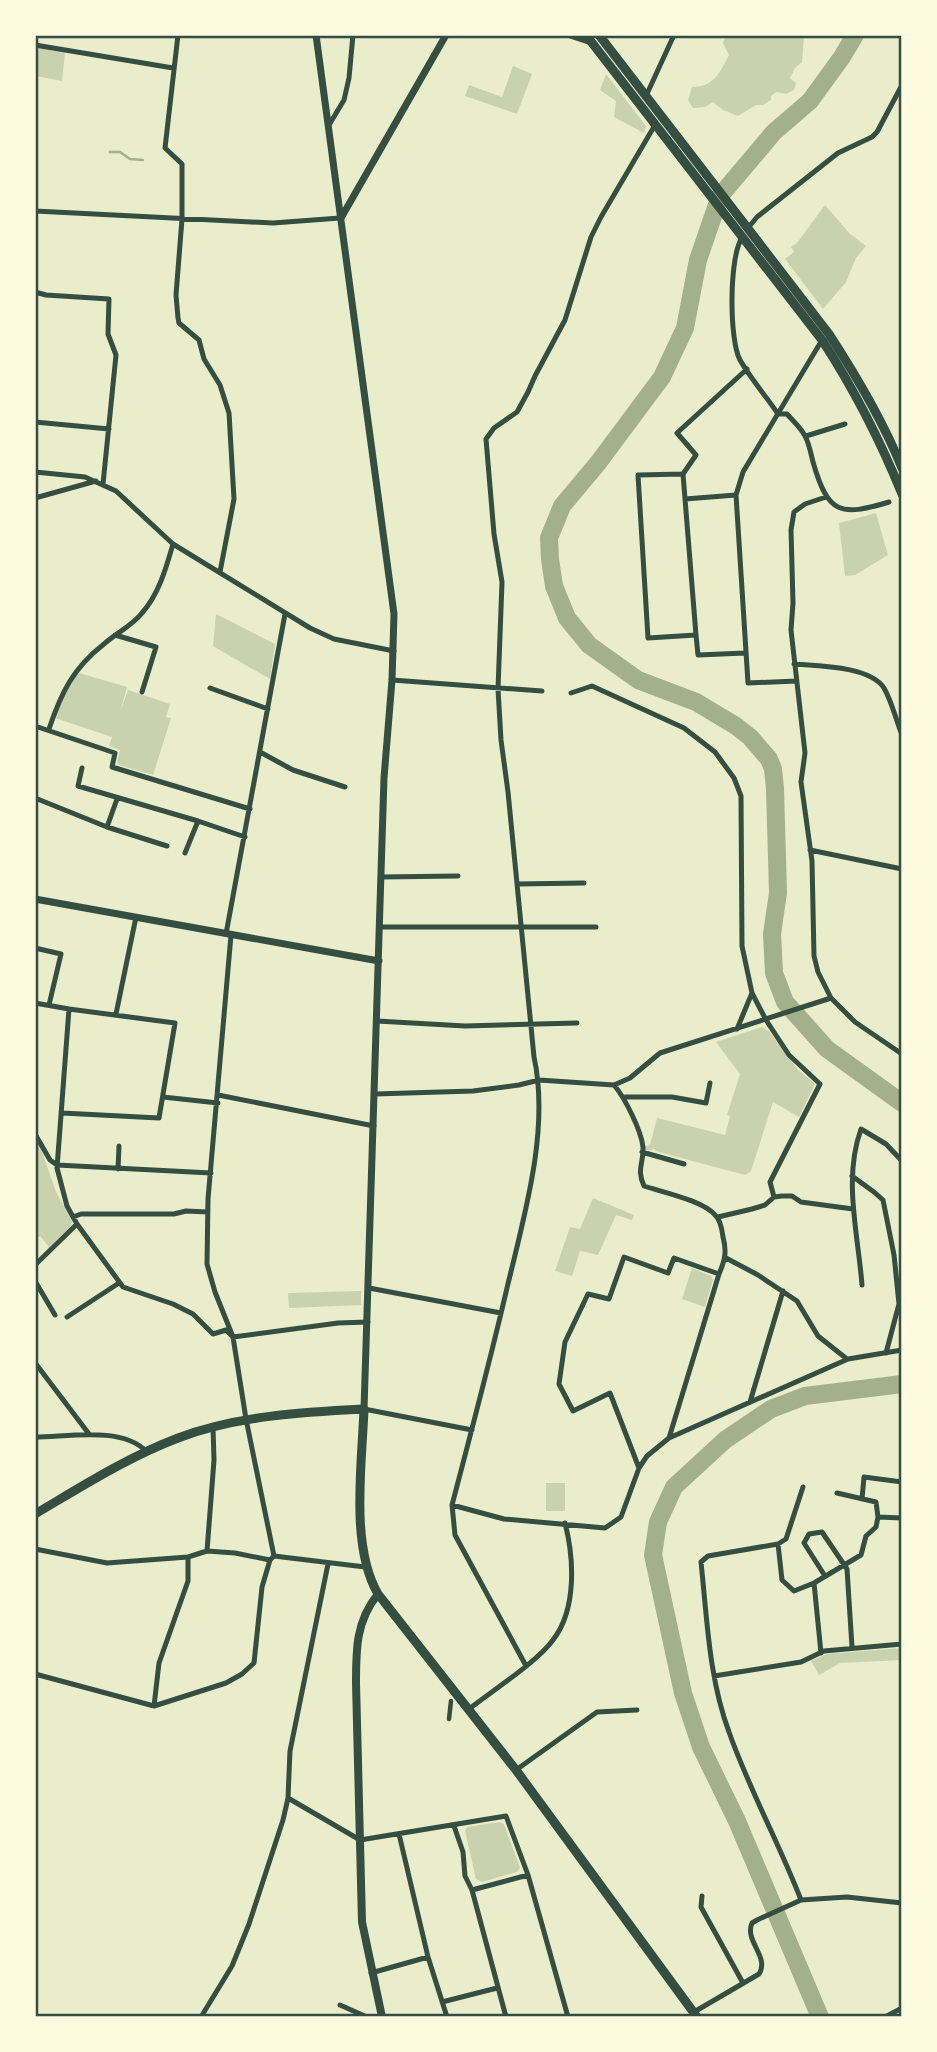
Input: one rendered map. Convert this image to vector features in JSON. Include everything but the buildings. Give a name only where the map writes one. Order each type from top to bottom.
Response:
[{"type":"highway","points":[[586,35],[822,340],[882,445],[902,494]]},
{"type":"highway","points":[[599,35],[798,291],[850,366],[889,435],[902,468]]},
{"type":"highway","points":[[35,1514],[146,1451],[212,1427],[246,1419],[364,1409],[361,1537],[365,1567],[378,1594],[516,1770],[692,2016]]},
{"type":"main road","points":[[378,1594],[363,1615],[356,1645],[362,1922],[382,2017]]},
{"type":"street","points":[[178,35],[165,148],[181,164],[182,219],[176,295],[179,323],[199,340],[204,359],[220,385],[229,413],[234,499],[220,572]]},
{"type":"street","points":[[316,35],[377,499],[392,592],[394,651],[384,778],[364,1409],[472,1430]]},
{"type":"street","points":[[327,127],[344,100],[353,35]]},
{"type":"street","points":[[340,218],[446,35]]},
{"type":"street","points":[[567,35],[593,44]]},
{"type":"street","points":[[646,96],[674,35]]},
{"type":"street","points":[[35,45],[173,68]]},
{"type":"street","points":[[748,228],[757,217],[838,153],[872,137],[902,85]]},
{"type":"street","points":[[893,102],[902,103]]},
{"type":"street","points":[[525,1664],[455,1535],[452,1505],[530,1188],[537,1139],[539,1080],[530,1024],[501,740],[498,689],[502,582],[494,534],[486,439],[489,433],[517,412],[528,392],[565,320],[591,237],[655,125]]},
{"type":"street","points":[[35,211],[273,223],[340,218]]},
{"type":"street","points":[[743,238],[736,248],[733,318],[739,358],[778,414]]},
{"type":"street","points":[[35,292],[109,299],[108,334],[116,355],[103,484]]},
{"type":"street","points":[[797,681],[748,683],[736,495],[743,472],[822,340]]},
{"type":"street","points":[[745,653],[698,655],[683,474],[696,455],[677,433],[747,369]]},
{"type":"street","points":[[778,414],[787,414],[806,436],[826,497],[838,509],[855,511],[889,502]]},
{"type":"street","points":[[35,422],[109,429]]},
{"type":"street","points":[[806,436],[845,425]]},
{"type":"street","points":[[35,472],[75,475],[103,484],[116,491],[173,544],[285,614],[334,639],[394,651]]},
{"type":"street","points":[[683,474],[638,475],[648,638],[696,635]]},
{"type":"street","points":[[35,498],[96,481]]},
{"type":"street","points":[[685,499],[736,495]]},
{"type":"street","points":[[826,497],[805,504],[794,512],[792,522],[791,630],[805,753],[801,782],[810,850],[813,947],[818,972],[831,998],[855,1022],[902,1054]]},
{"type":"street","points":[[49,729],[64,688],[93,654],[135,621],[149,605],[162,581],[173,544]]},
{"type":"street","points":[[35,1674],[154,1706],[192,1696],[234,1679],[254,1663],[262,1587],[272,1558],[233,1337],[207,1264],[208,1212],[229,934],[285,614]]},
{"type":"street","points":[[115,635],[156,648],[142,692]]},
{"type":"street","points":[[794,664],[837,667],[875,678],[884,688],[902,735]]},
{"type":"street","points":[[392,680],[542,691]]},
{"type":"street","points":[[571,693],[592,686],[684,729],[708,746],[726,765],[741,796],[742,946],[752,993],[789,1055],[820,1084],[770,1182],[774,1197]]},
{"type":"street","points":[[210,688],[268,709]]},
{"type":"street","points":[[35,726],[115,753],[112,767],[250,809]]},
{"type":"street","points":[[260,752],[293,770],[345,787]]},
{"type":"street","points":[[82,768],[78,786],[245,837]]},
{"type":"street","points":[[35,797],[107,827],[167,846]]},
{"type":"street","points":[[107,827],[117,799]]},
{"type":"street","points":[[186,853],[198,821]]},
{"type":"street","points":[[810,850],[902,869]]},
{"type":"street","points":[[381,877],[457,876]]},
{"type":"street","points":[[517,884],[584,883]]},
{"type":"street","points":[[35,899],[379,961]]},
{"type":"street","points":[[116,1014],[135,917]]},
{"type":"street","points":[[380,927],[596,927]]},
{"type":"street","points":[[35,948],[61,954],[49,1005]]},
{"type":"street","points":[[737,1029],[752,993]]},
{"type":"street","points":[[375,1094],[473,1091],[539,1080],[614,1085],[631,1078],[660,1054],[831,998]]},
{"type":"street","points":[[35,1003],[175,1023],[159,1118],[62,1113]]},
{"type":"street","points":[[69,1009],[57,1165],[67,1206],[123,1287],[173,1304],[193,1314],[212,1334],[226,1330],[233,1337]]},
{"type":"street","points":[[377,1021],[465,1026],[577,1023]]},
{"type":"street","points":[[625,1097],[671,1097],[706,1103],[710,1083]]},
{"type":"street","points":[[614,1085],[625,1097],[643,1147],[639,1172],[644,1186],[700,1205],[718,1217],[726,1248],[726,1258],[669,1438]]},
{"type":"street","points":[[218,1095],[374,1126]]},
{"type":"street","points":[[163,1097],[218,1103]]},
{"type":"street","points":[[862,1285],[852,1177],[854,1150],[861,1129],[886,1144],[902,1161]]},
{"type":"street","points":[[35,1134],[50,1160],[57,1165],[211,1173]]},
{"type":"street","points":[[118,1169],[119,1146]]},
{"type":"street","points":[[642,1152],[684,1164]]},
{"type":"street","points":[[852,1177],[883,1200],[894,1255],[899,1304],[886,1353]]},
{"type":"street","points":[[718,1217],[765,1205],[774,1197],[792,1196],[802,1202],[853,1209]]},
{"type":"street","points":[[73,1217],[81,1214],[174,1214],[186,1210],[208,1212]]},
{"type":"street","points":[[35,1265],[77,1224]]},
{"type":"street","points":[[894,1255],[902,1253]]},
{"type":"street","points":[[639,1468],[610,1393],[573,1411],[559,1384],[565,1342],[588,1294],[609,1299],[624,1257],[668,1272],[674,1258],[719,1274]]},
{"type":"street","points":[[726,1258],[783,1291],[803,1308],[824,1342],[848,1359]]},
{"type":"street","points":[[35,1281],[55,1315]]},
{"type":"street","points":[[68,1317],[119,1283]]},
{"type":"street","points":[[369,1288],[501,1314]]},
{"type":"street","points":[[750,1402],[783,1291]]},
{"type":"street","points":[[233,1337],[338,1323],[368,1322]]},
{"type":"street","points":[[452,1505],[504,1520],[606,1528],[621,1517],[639,1468],[647,1457],[669,1438],[848,1359],[902,1350]]},
{"type":"street","points":[[36,1364],[89,1434]]},
{"type":"street","points":[[206,1551],[214,1460],[212,1427]]},
{"type":"street","points":[[35,1437],[89,1434],[131,1442],[146,1451]]},
{"type":"street","points":[[862,1499],[864,1477],[902,1482]]},
{"type":"street","points":[[798,1902],[782,1851],[728,1731],[714,1676],[701,1562],[708,1556],[778,1544],[786,1539],[803,1487]]},
{"type":"street","points":[[778,1544],[782,1580],[794,1591],[814,1583],[861,1555],[866,1536],[876,1527],[876,1503],[837,1493]]},
{"type":"street","points":[[878,1517],[902,1518]]},
{"type":"street","points":[[469,1709],[547,1647],[562,1623],[572,1574],[571,1545],[565,1523]]},
{"type":"street","points":[[825,1576],[804,1543],[809,1534],[822,1532],[847,1569],[852,1647]]},
{"type":"street","points":[[35,1549],[107,1563],[188,1557],[206,1551],[365,1567]]},
{"type":"street","points":[[154,1706],[159,1663],[188,1581],[188,1557]]},
{"type":"street","points":[[201,2017],[232,1966],[249,1924],[283,1820],[288,1798],[290,1751],[328,1564]]},
{"type":"street","points":[[814,1583],[821,1653]]},
{"type":"street","points":[[714,1676],[802,1662],[821,1653],[852,1647],[902,1644]]},
{"type":"street","points":[[449,1719],[451,1701]]},
{"type":"street","points":[[516,1770],[597,1712],[637,1710]]},
{"type":"street","points":[[288,1798],[360,1840],[506,1816],[528,1875],[568,2017]]},
{"type":"street","points":[[454,1826],[463,1852],[465,1876],[472,1890],[506,2017]]},
{"type":"street","points":[[399,1834],[428,1957],[447,2017]]},
{"type":"street","points":[[472,1890],[528,1875]]},
{"type":"street","points":[[702,1896],[701,1907],[743,1983]]},
{"type":"street","points":[[692,2016],[763,1969],[749,1933],[752,1923],[757,1920],[798,1902],[848,1897],[902,1903]]},
{"type":"street","points":[[371,1973],[428,1957]]},
{"type":"street","points":[[442,2002],[497,1988]]},
{"type":"street","points":[[340,2005],[367,2017]]},
{"type":"street","points":[[885,2017],[902,2008]]},
{"type":"green space","points":[[726,35],[818,35],[816,38],[804,36],[802,62],[790,78],[796,83],[794,90],[786,94],[776,92],[771,96],[771,100],[738,116],[713,102],[705,107],[693,108],[688,100],[692,87],[711,81],[723,67],[729,55],[723,43]]},
{"type":"green space","points":[[40,48],[65,53],[62,81],[36,76],[35,83],[35,50]]},
{"type":"green space","points":[[513,66],[532,74],[517,114],[465,96],[469,85],[502,97]]},
{"type":"green space","points":[[606,74],[646,126],[644,133],[614,117],[616,101],[600,90]]},
{"type":"green space","points":[[825,205],[850,234],[866,246],[856,258],[846,282],[823,309],[785,259],[794,252],[791,247],[797,243]]},
{"type":"green space","points":[[876,513],[888,555],[855,575],[845,576],[839,523]]},
{"type":"green space","points":[[216,614],[275,644],[270,679],[213,646]]},
{"type":"green space","points":[[79,673],[127,687],[120,712],[128,690],[170,704],[166,717],[171,718],[153,775],[119,765],[117,761],[120,750],[109,746],[112,737],[55,718],[63,694]]},
{"type":"green space","points":[[762,1027],[769,1031],[798,1070],[814,1083],[814,1086],[799,1117],[773,1102],[751,1171],[745,1175],[655,1149],[645,1151],[644,1147],[650,1145],[657,1118],[725,1135],[730,1116],[727,1115],[740,1074],[716,1042]]},
{"type":"green space","points":[[35,1139],[56,1192],[72,1221],[71,1226],[49,1247],[40,1236],[35,1240]]},
{"type":"green space","points":[[593,1198],[634,1215],[632,1220],[616,1215],[598,1255],[580,1251],[572,1276],[555,1271],[570,1227],[580,1229]]},
{"type":"green space","points":[[692,1268],[711,1276],[713,1280],[705,1307],[682,1299]]},
{"type":"green space","points":[[361,1291],[361,1305],[289,1308],[288,1293]]},
{"type":"green space","points":[[546,1483],[565,1483],[565,1511],[546,1511]]},
{"type":"green space","points":[[902,1648],[902,1660],[840,1663],[819,1675],[811,1661],[827,1654]]},
{"type":"green space","points":[[500,1822],[504,1824],[520,1868],[517,1872],[482,1882],[476,1879],[465,1831],[467,1827]]},
{"type":"waterway","points":[[855,35],[810,101],[774,132],[720,196],[698,260],[685,328],[662,377],[598,463],[562,506],[549,538],[554,586],[567,618],[589,645],[638,680],[696,702],[736,726],[750,737],[769,759],[775,789],[778,893],[772,934],[774,973],[785,1002],[827,1049],[902,1103]]},
{"type":"waterway","points":[[110,152],[120,152],[130,159],[143,160]]},
{"type":"waterway","points":[[820,2017],[737,1821],[701,1747],[683,1693],[653,1555],[658,1522],[674,1487],[725,1440],[771,1409],[805,1396],[902,1384]]}]
